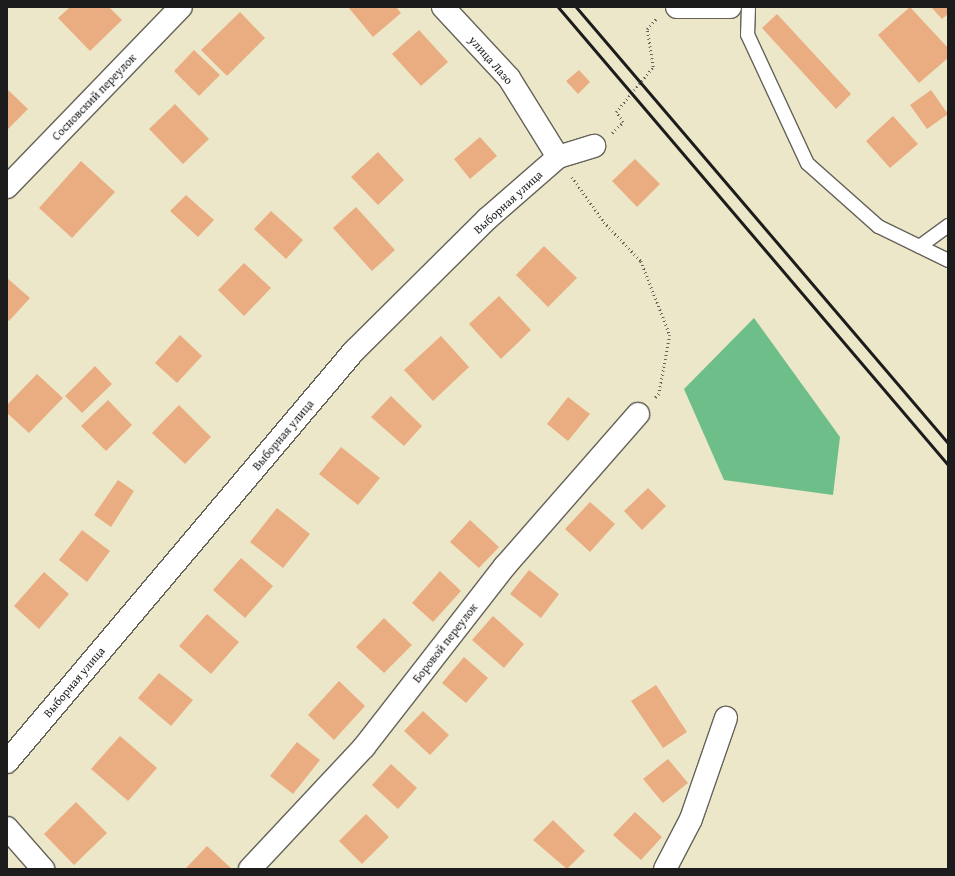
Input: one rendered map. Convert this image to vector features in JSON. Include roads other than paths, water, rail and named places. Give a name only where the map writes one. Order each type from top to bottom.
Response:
[{"type":"street","name":"Сосновский переулок","points":[[7,187],[180,7]]},
{"type":"street","name":"улица Лазо","points":[[443,7],[509,78],[558,157]]},
{"type":"street","points":[[670,10],[730,7]]},
{"type":"street","name":"Выборная улица","points":[[7,762],[354,350],[487,219],[558,157],[594,146]]},
{"type":"street","name":"Боровой переулок","points":[[250,869],[364,747],[505,566],[638,414]]},
{"type":"street","points":[[665,869],[691,819],[726,718]]},
{"type":"street","points":[[7,828],[43,869]]},
{"type":"lane","points":[[748,7],[747,34],[807,163],[878,226],[948,260]]},
{"type":"lane","points":[[918,246],[948,225]]},
{"type":"railway","points":[[558,7],[948,465]]},
{"type":"railway","points":[[576,7],[948,443]]}]
